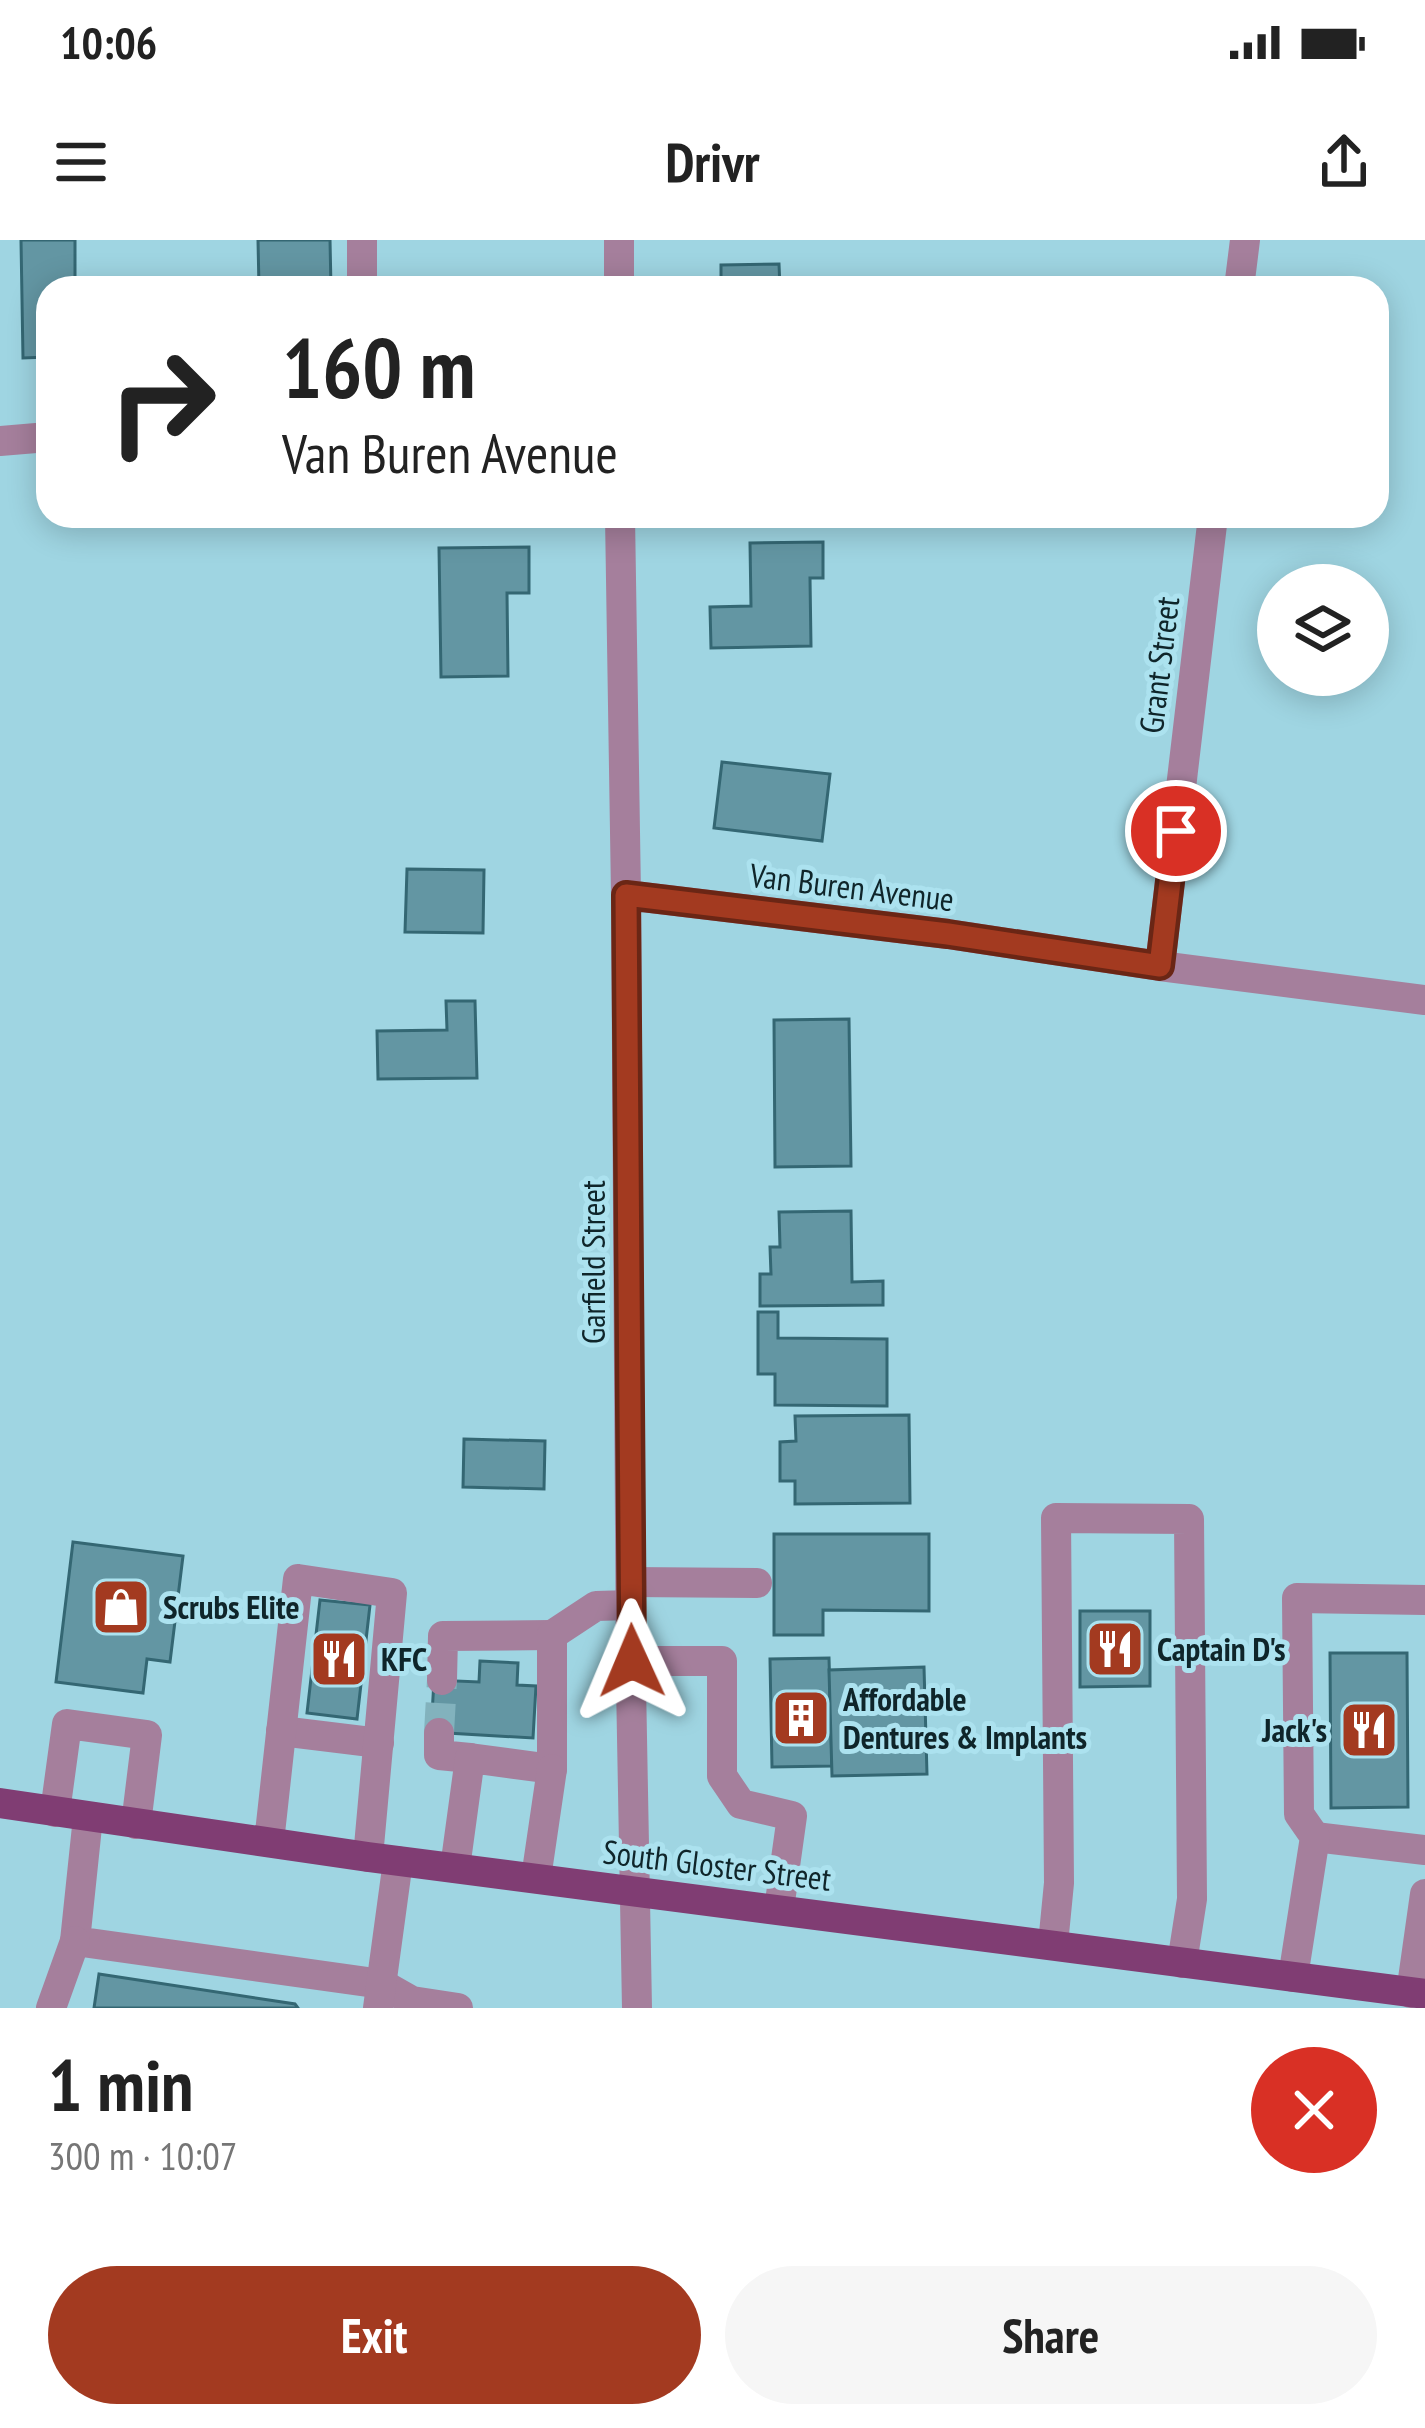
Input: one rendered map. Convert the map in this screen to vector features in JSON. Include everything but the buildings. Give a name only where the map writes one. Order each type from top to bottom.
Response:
[{"type":"main road","name":"South Gloster Street","points":[[0,1803],[383,1859],[1418,1994]]},
{"type":"street","points":[[362,240],[362,276]]},
{"type":"street","points":[[619,240],[619,276]]},
{"type":"street","points":[[1241,276],[1245,240]]},
{"type":"street","points":[[0,441],[36,438]]},
{"type":"street","name":"Garfield Street","points":[[620,528],[638,2008]]},
{"type":"street","name":"Grant Street","points":[[1160,966],[1212,528]]},
{"type":"street","name":"Van Buren Avenue","points":[[626,895],[1425,1000]]},
{"type":"street","points":[[1053,1945],[1060,1883],[1056,1518],[1189,1519],[1192,1899],[1182,1963]]},
{"type":"street","points":[[268,1842],[298,1579],[392,1592],[379,1743],[380,1996]]},
{"type":"street","points":[[442,1680],[442,1636],[552,1635],[596,1606],[631,1594],[757,1583]]},
{"type":"street","points":[[1293,1977],[1315,1838],[1299,1814],[1297,1598],[1425,1600]]},
{"type":"street","points":[[536,1878],[552,1769],[552,1635]]},
{"type":"street","points":[[632,1661],[722,1661],[722,1776],[741,1804],[792,1816],[779,1909]]},
{"type":"street","points":[[55,1812],[67,1724],[127,1732],[147,1735],[136,1824]]},
{"type":"street","points":[[281,1731],[379,1743]]},
{"type":"street","points":[[440,1732],[439,1755],[552,1769]]},
{"type":"street","points":[[455,1868],[470,1758]]},
{"type":"street","points":[[51,2008],[75,1941],[88,1817]]},
{"type":"street","points":[[1315,1838],[1425,1850]]},
{"type":"street","points":[[1418,1994],[1425,1894]]},
{"type":"street","points":[[75,1941],[458,2008]]},
{"type":"tunnel","points":[[439,1733],[442,1680]]},
{"type":"place","name":"Scrubs Elite","points":[[121,1607]]},
{"type":"place","name":"Captain D's","points":[[1115,1649]]},
{"type":"place","name":"KFC","points":[[339,1659]]},
{"type":"place","name":"Affordable Dentures & Implants","points":[[801,1718]]},
{"type":"place","name":"Jack's","points":[[1369,1730]]},
{"type":"route","points":[[632,1661],[626,895],[948,934],[1160,966],[1176,831]]}]
